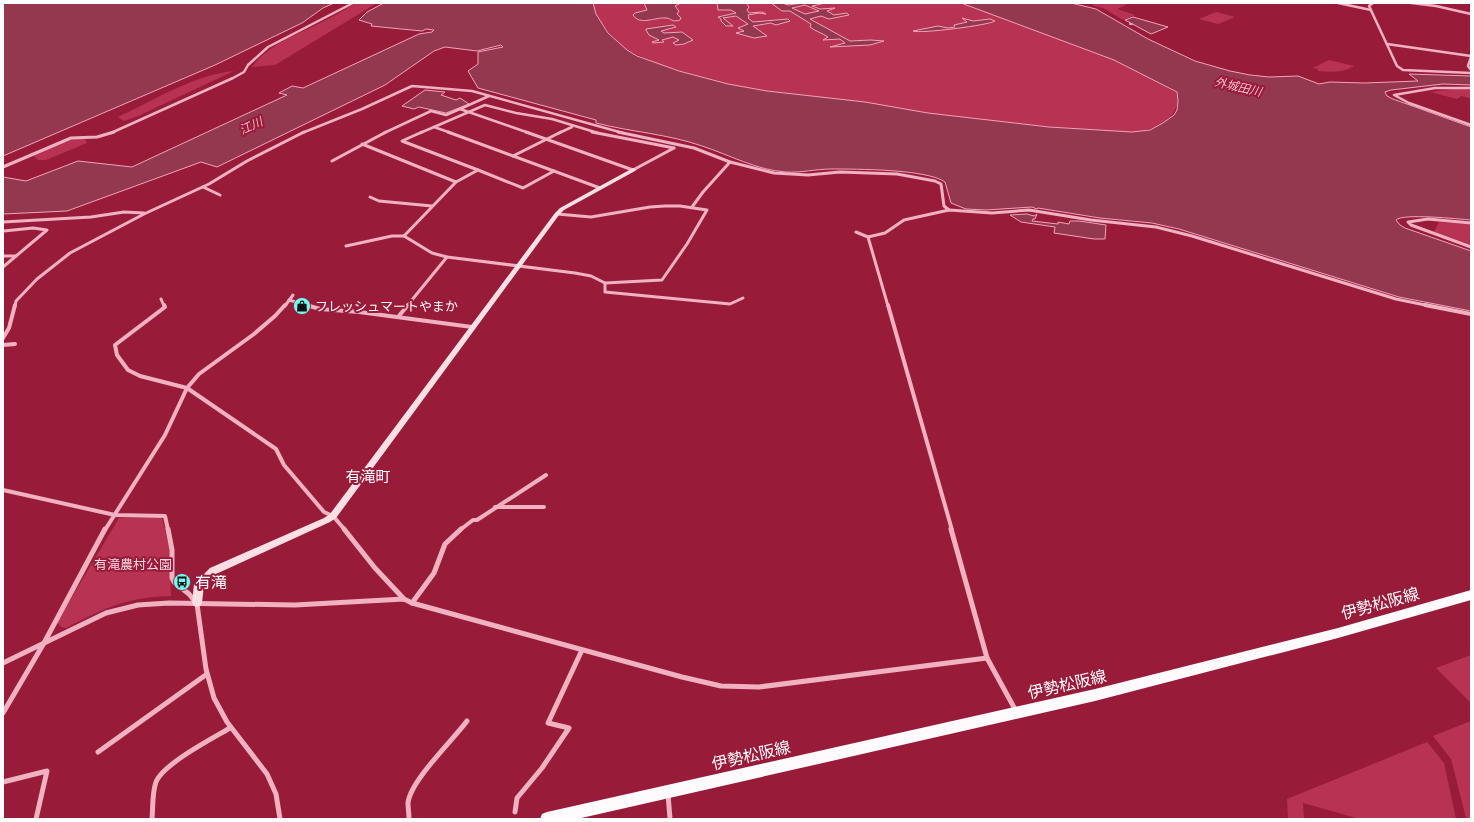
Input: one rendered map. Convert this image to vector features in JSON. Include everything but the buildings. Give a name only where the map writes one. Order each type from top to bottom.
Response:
[{"type":"main road","name":"伊勢松阪線","points":[[546,819],[1018,713],[1173,676],[1360,627],[1471,595]]},
{"type":"street","points":[[3,166],[71,138],[97,137],[112,133],[233,78],[244,72],[248,65],[268,47],[353,3]]},
{"type":"street","points":[[1338,3],[1371,10]]},
{"type":"street","points":[[1373,3],[1369,6],[1397,66],[1403,70],[1471,71]]},
{"type":"street","points":[[1411,3],[1436,6],[1471,14]]},
{"type":"street","points":[[1387,44],[1471,56],[1468,66],[1471,71]]},
{"type":"street","points":[[3,338],[9,328],[16,301],[37,278],[70,253],[144,214],[203,187],[247,161],[310,129],[362,109],[412,86],[472,91],[617,132],[694,148],[730,162],[758,170],[788,175],[840,172],[897,174],[931,180],[941,184],[944,206],[949,210]]},
{"type":"street","points":[[1471,88],[1435,88],[1394,95],[1409,103],[1471,125]]},
{"type":"street","points":[[332,162],[362,144],[431,111],[446,115],[489,96]]},
{"type":"street","points":[[554,171],[523,188],[402,141],[485,104],[516,113],[552,118],[591,132],[674,148]]},
{"type":"street","points":[[460,109],[633,170]]},
{"type":"street","points":[[513,156],[572,126]]},
{"type":"street","points":[[434,127],[600,188]]},
{"type":"street","points":[[362,144],[456,182]]},
{"type":"street","points":[[280,819],[278,804],[273,787],[261,767],[230,728],[215,702],[207,674],[203,631],[197,603],[198,584],[213,571],[332,516],[557,214],[562,209],[681,145]]},
{"type":"street","points":[[692,207],[703,192],[730,162]]},
{"type":"street","points":[[404,236],[456,182],[478,170]]},
{"type":"street","points":[[203,187],[220,195]]},
{"type":"street","points":[[370,197],[379,201],[432,206]]},
{"type":"street","points":[[346,246],[392,236],[404,236],[432,253],[447,257],[585,274],[605,283],[662,280],[708,210],[692,207],[650,207],[591,217],[557,214]]},
{"type":"street","points":[[856,232],[868,237],[885,233],[904,220],[949,210],[992,214],[1029,210],[1091,220],[1156,227],[1192,236],[1396,299],[1471,314]]},
{"type":"street","points":[[3,222],[91,217],[124,212],[144,214]]},
{"type":"street","points":[[1471,223],[1429,220],[1410,220],[1408,222],[1411,225],[1471,247]]},
{"type":"street","points":[[4,231],[16,221]]},
{"type":"street","points":[[3,267],[45,232],[47,228],[4,231]]},
{"type":"street","points":[[868,237],[910,381],[987,658],[1018,713]]},
{"type":"street","points":[[3,256],[16,256]]},
{"type":"street","points":[[398,317],[447,257]]},
{"type":"street","points":[[605,283],[605,292],[730,304],[743,298]]},
{"type":"street","points":[[3,713],[44,643],[115,515],[169,429],[187,388],[199,374],[209,366],[272,320],[293,295]]},
{"type":"street","points":[[161,299],[165,307],[115,345],[114,350],[118,358],[131,372],[140,376],[187,388],[276,450],[284,465],[324,512],[332,516],[375,568],[404,599],[412,603],[682,677],[721,686],[759,687],[987,658]]},
{"type":"street","points":[[289,300],[320,309],[398,317],[472,327]]},
{"type":"street","points":[[3,345],[15,344]]},
{"type":"street","points":[[412,603],[434,573],[442,551],[450,538],[473,520],[477,520],[546,475]]},
{"type":"street","points":[[3,490],[115,515],[165,516],[172,550],[172,578],[174,582],[197,603]]},
{"type":"street","points":[[495,507],[544,507]]},
{"type":"street","points":[[3,663],[115,610],[153,604],[197,603],[295,605],[404,599]]},
{"type":"street","points":[[515,812],[517,798],[542,768],[569,728],[548,723],[582,650]]},
{"type":"street","points":[[98,752],[207,674]]},
{"type":"street","points":[[409,819],[408,803],[412,790],[446,743],[455,737],[467,721]]},
{"type":"street","points":[[152,819],[156,782],[159,776],[164,771],[230,728]]},
{"type":"street","points":[[3,782],[46,771],[36,819]]},
{"type":"street","points":[[667,791],[670,819]]},
{"type":"green space","points":[[356,3],[377,3],[275,65],[252,67],[258,59],[274,47]]},
{"type":"green space","points":[[593,3],[961,3],[1114,60],[1176,92],[1176,109],[1165,121],[1158,125],[1150,129],[1133,132],[1052,127],[928,113],[863,102],[767,91],[728,84],[663,66],[627,50],[609,33],[596,14]]},
{"type":"green space","points":[[1098,3],[1130,3],[1117,9],[1135,15],[1123,20],[1103,8],[1091,5]]},
{"type":"green space","points":[[1216,12],[1235,17],[1218,24],[1199,19]]},
{"type":"green space","points":[[1329,60],[1354,66],[1337,72],[1318,71],[1318,69],[1313,68]]},
{"type":"green space","points":[[234,71],[138,116],[124,121],[118,117],[174,89],[204,77]]},
{"type":"green space","points":[[1463,88],[1471,90],[1470,98],[1461,96],[1457,99],[1430,92]]},
{"type":"green space","points":[[76,138],[85,139],[87,143],[46,160],[38,160],[33,155]]},
{"type":"green space","points":[[1439,222],[1471,224],[1471,245],[1434,232]]},
{"type":"green space","name":"有滝農村公園","points":[[119,518],[162,518],[169,547],[171,596],[129,601],[105,609],[66,628],[61,627],[57,622]]},
{"type":"green space","points":[[1471,655],[1471,703],[1436,668]]},
{"type":"green space","points":[[1471,721],[1471,819],[1466,818],[1451,759],[1433,736]]},
{"type":"green space","points":[[1427,742],[1444,763],[1456,819],[1360,819],[1303,803],[1304,819],[1288,819],[1287,799]]},
{"type":"water","points":[[3,3],[334,3],[323,8],[302,23],[215,65],[3,156]]},
{"type":"water","points":[[384,3],[593,3],[596,14],[608,33],[627,50],[637,56],[679,71],[728,84],[767,91],[865,102],[928,113],[1049,127],[1132,132],[1150,130],[1174,115],[1177,110],[1177,92],[1114,60],[961,3],[1071,3],[1096,9],[1148,39],[1195,61],[1250,75],[1269,77],[1298,76],[1319,84],[1330,82],[1364,83],[1418,81],[1409,74],[1471,76],[1471,85],[1443,84],[1385,92],[1387,96],[1393,99],[1471,127],[1471,220],[1409,217],[1396,220],[1405,228],[1471,251],[1471,311],[1399,297],[1179,229],[1152,223],[1100,218],[1032,207],[986,210],[966,209],[951,203],[945,182],[923,174],[856,169],[825,169],[792,172],[775,171],[689,142],[596,123],[596,120],[478,88],[468,71],[478,64],[478,52],[503,47],[501,45],[477,51],[445,47],[434,51],[385,85],[217,167],[201,162],[67,211],[3,214],[3,177],[26,181],[78,161],[132,167],[287,95],[279,93],[292,86],[303,88],[419,34],[432,32],[434,30],[426,29],[422,31],[371,26],[372,24],[359,20],[367,12]]},
{"type":"water","points":[[644,3],[681,3],[675,6],[679,11],[677,14],[681,18],[680,20],[675,21],[668,18],[644,21],[640,20],[633,15],[635,13],[647,10]]},
{"type":"water","points":[[717,3],[746,3],[749,7],[747,10],[749,13],[762,12],[766,14],[759,13],[748,15],[748,18],[753,22],[788,19],[790,21],[776,25],[771,23],[753,26],[767,36],[754,38],[736,33],[744,31],[738,28],[748,24],[736,16],[723,18],[733,26],[726,26],[718,17],[736,13],[731,10],[718,10]]},
{"type":"water","points":[[771,3],[782,3],[788,5],[825,3],[812,6],[820,9],[835,8],[827,11],[834,15],[847,13],[849,15],[829,19],[821,16],[810,19],[850,41],[884,41],[870,45],[830,47],[845,43],[840,39],[823,40],[828,37],[810,27],[811,24],[790,11],[782,11]],"holes":[[[805,5],[819,11],[805,14],[792,8]]]},
{"type":"water","points":[[1133,17],[1168,27],[1151,34],[1125,20]]},
{"type":"water","points":[[962,18],[973,21],[990,19],[995,21],[955,29],[918,32],[913,31],[938,26],[948,28],[955,27],[954,25],[967,22]]},
{"type":"water","points":[[673,25],[676,27],[661,31],[664,33],[682,32],[693,40],[684,44],[676,45],[673,43],[679,40],[673,37],[662,40],[664,42],[653,43],[652,42],[659,40],[649,35],[646,30],[646,29]]},
{"type":"water","points":[[425,90],[445,92],[441,95],[456,100],[460,98],[469,104],[446,113],[419,107],[414,109],[402,106]]},
{"type":"water","points":[[1027,214],[1034,216],[1037,214],[1035,219],[1032,221],[1069,224],[1070,221],[1079,221],[1106,225],[1105,239],[1094,239],[1054,233],[1055,227],[1021,222],[1010,215]]},
{"type":"place","name":"フレッシュマートやまか","points":[[302,306]]},
{"type":"place","name":"有滝","points":[[182,582]]},
{"type":"district","name":"有滝町","points":[[368,477]]},
{"type":"water label","name":"外城田川","points":[[1238,87]]},
{"type":"water label","name":"江川","points":[[251,126]]}]
